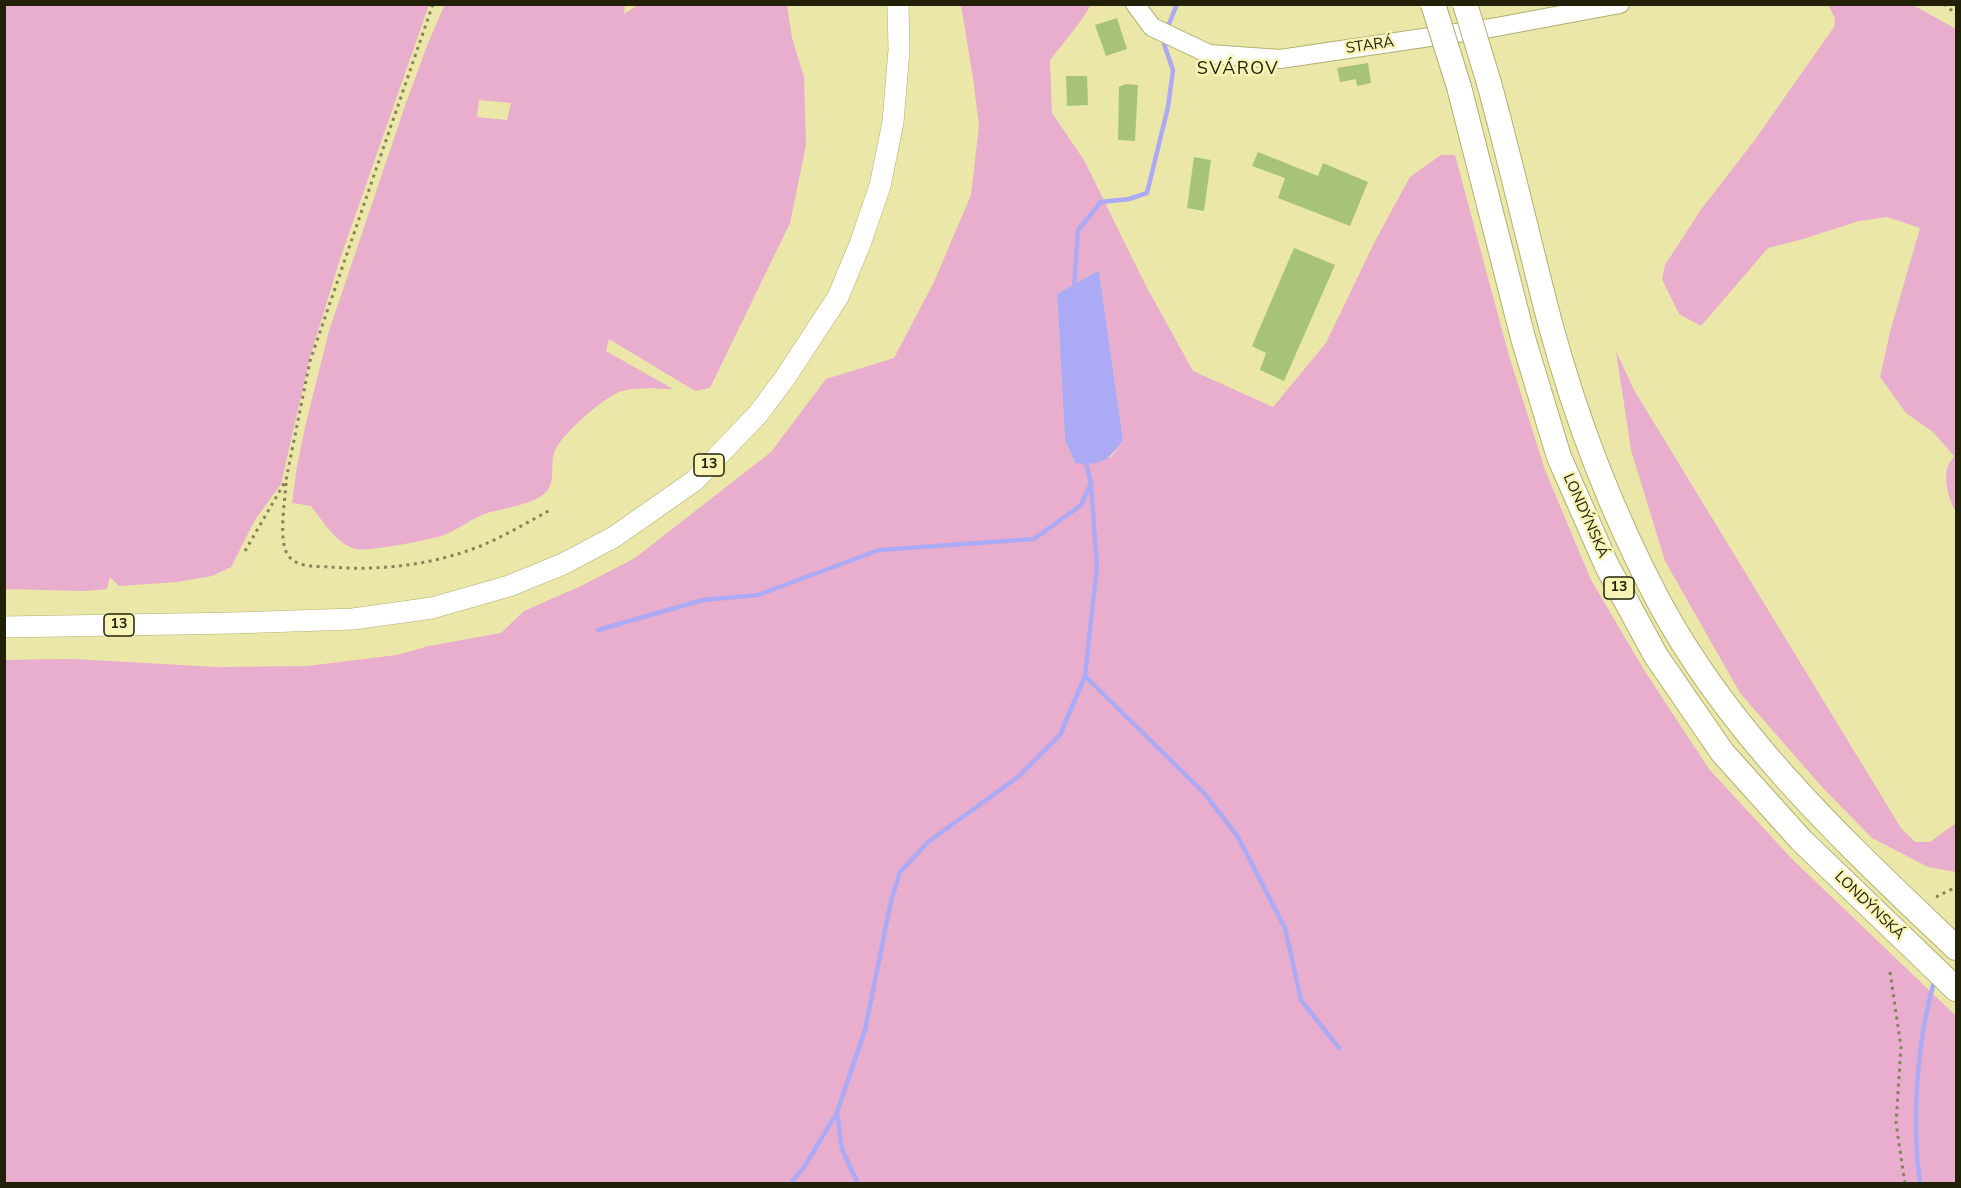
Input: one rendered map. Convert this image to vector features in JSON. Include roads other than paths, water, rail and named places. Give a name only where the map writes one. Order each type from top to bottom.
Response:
[{"type":"highway","name":"LONDÝNSKÁ","points":[[1433,4],[1460,87],[1523,338],[1559,457],[1607,566],[1656,656],[1722,752],[1800,840],[1956,988]]},
{"type":"highway","name":"LONDÝNSKÁ","points":[[1465,4],[1489,83],[1570,389],[1611,501],[1659,602],[1697,663],[1777,768],[1866,862],[1956,948]]},
{"type":"main road","name":"13","points":[[4,627],[353,619],[432,608],[509,586],[562,564],[614,537],[694,481],[758,414],[798,359],[837,297],[860,244],[880,186],[893,122],[899,50],[898,4]]},
{"type":"street","name":"STARÁ","points":[[1135,4],[1152,27],[1209,54],[1280,59],[1491,28],[1620,4]]},
{"type":"water","points":[[1099,270],[1123,440],[1113,453],[1098,463],[1075,463],[1065,440],[1057,294]]},
{"type":"waterway","points":[[1169,24],[1177,4]]},
{"type":"waterway","points":[[1074,288],[1078,230],[1101,202],[1129,199],[1147,193],[1168,107],[1173,70],[1164,44]]},
{"type":"waterway","points":[[858,1184],[842,1149],[837,1112],[865,1030],[891,901],[900,872],[928,842],[1018,777],[1060,735],[1085,676],[1097,566],[1091,484],[1085,458]]},
{"type":"waterway","points":[[598,630],[703,600],[758,595],[879,550],[1034,539],[1081,505],[1090,485]]},
{"type":"waterway","points":[[1085,676],[1204,793],[1238,837],[1285,928],[1301,1000],[1339,1048]]},
{"type":"waterway","points":[[1920,1184],[1916,1134],[1917,1080],[1924,1027],[1935,978]]},
{"type":"waterway","points":[[790,1184],[805,1166],[836,1114]]},
{"type":"district","name":"SVÁROV","points":[[1238,70]]}]
